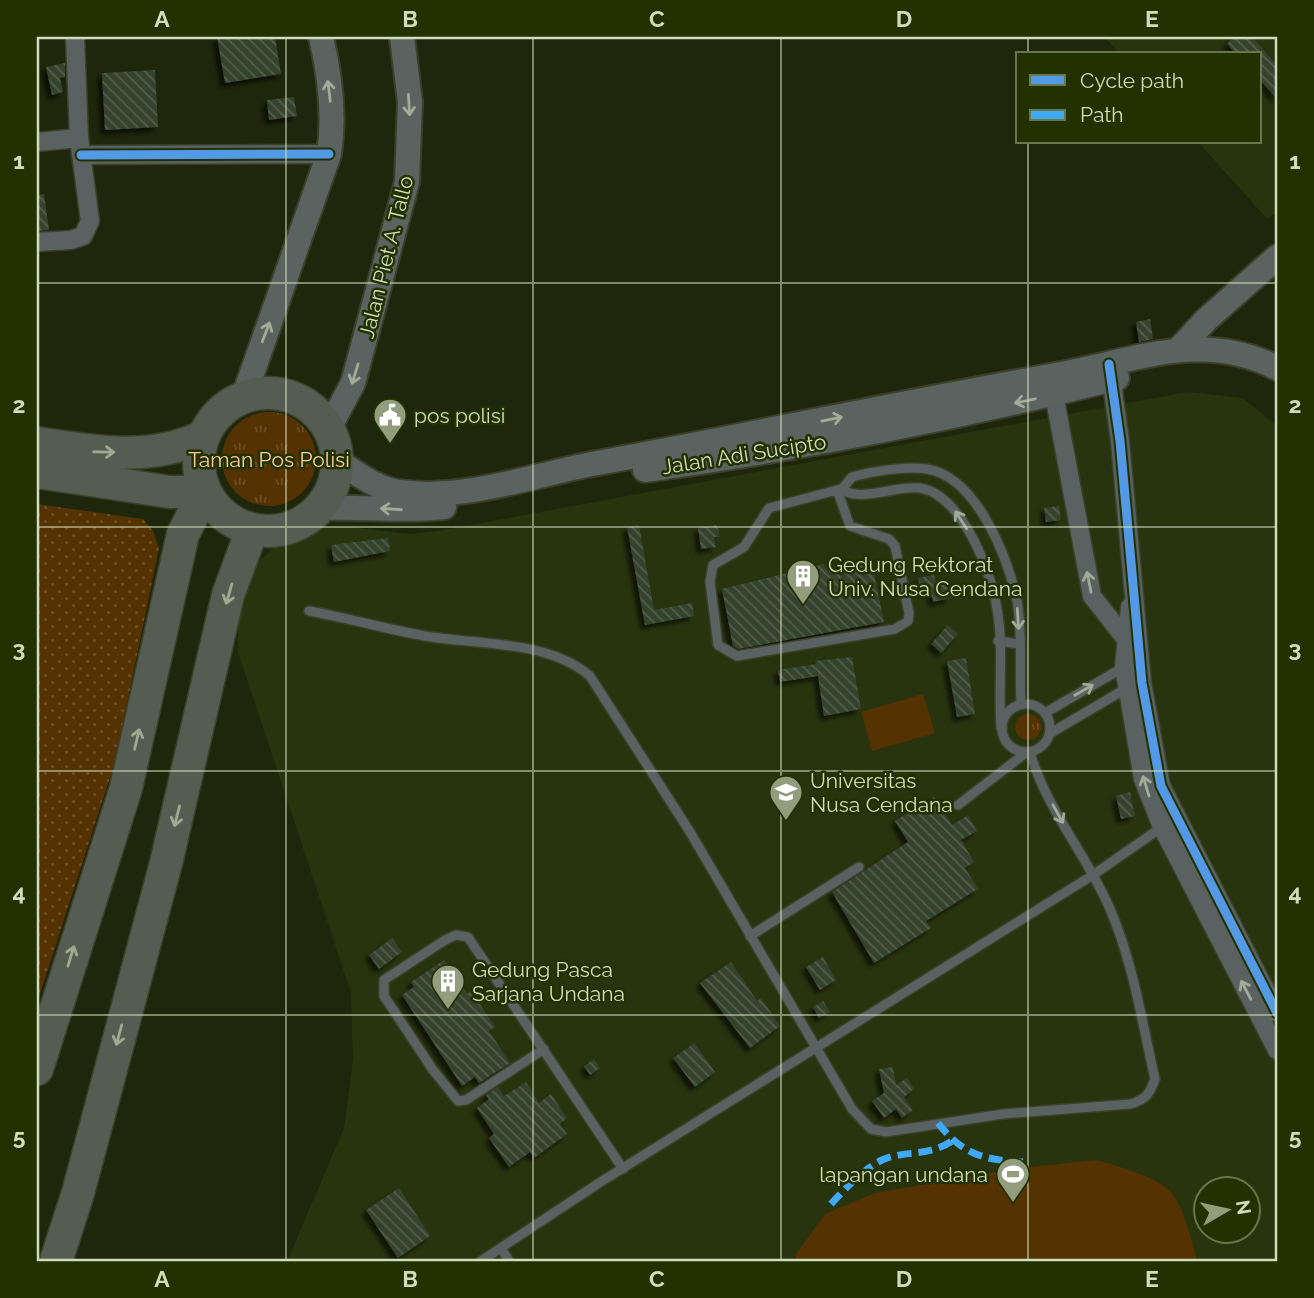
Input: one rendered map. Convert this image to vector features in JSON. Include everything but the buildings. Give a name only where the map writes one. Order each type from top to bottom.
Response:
[{"type":"highway","points":[[268,392],[293,397],[314,409],[329,428],[338,461],[336,478],[321,508],[301,524],[277,531],[252,530],[219,512],[207,494],[200,474],[199,454],[204,436],[213,419],[227,405],[244,396],[268,392]]},
{"type":"highway","points":[[37,443],[95,452],[154,452],[204,436]]},
{"type":"highway","points":[[37,472],[170,492],[207,494]]},
{"type":"highway","points":[[37,1069],[126,788],[183,534],[207,494]]},
{"type":"highway","points":[[56,1261],[78,1193],[166,863],[228,595],[252,530]]},
{"type":"main road","points":[[244,396],[330,154],[332,117],[321,37]]},
{"type":"main road","name":"Jalan Piet A. Tallo","points":[[329,428],[353,383],[407,182],[410,102],[401,37]]},
{"type":"main road","points":[[1180,348],[1206,320],[1277,257]]},
{"type":"main road","name":"Jalan Adi Sucipto","points":[[321,508],[357,506],[394,510],[465,505],[632,472],[766,453],[1110,372],[1133,374],[1154,352],[1180,348],[1218,349],[1261,360],[1277,368]]},
{"type":"main road","name":"Jalan Adi Sucipto","points":[[338,461],[383,488],[397,492],[469,490],[1052,385]]},
{"type":"street","points":[[37,242],[71,240],[88,231],[90,221],[80,146],[75,37]]},
{"type":"street","points":[[37,142],[80,146],[330,154]]},
{"type":"street","points":[[1110,372],[1136,594],[1135,686],[1169,824],[1277,1050]]},
{"type":"street","points":[[1052,385],[1092,596],[1125,638]]},
{"type":"street","points":[[1135,686],[1124,667],[1128,610],[1136,594]]},
{"type":"street","points":[[1169,824],[1277,1013]]},
{"type":"lane","points":[[840,489],[849,526],[892,541],[909,612],[908,621],[895,629],[737,656],[722,650],[718,645],[710,570],[713,565],[739,551],[769,508],[840,489],[852,477],[863,474],[926,469],[956,482],[985,519],[999,545],[1017,602],[1021,704]]},
{"type":"lane","points":[[840,489],[848,494],[861,496],[915,488],[937,493],[963,521],[983,564],[997,609],[1001,728],[1009,746],[1029,752]]},
{"type":"lane","points":[[309,611],[424,636],[538,653],[578,666],[611,706],[861,1122],[871,1129],[886,1132],[1003,1114],[1143,1100],[1150,1092],[1154,1079],[1132,975],[1110,908],[1046,792],[1029,752]]},
{"type":"lane","points":[[998,641],[1020,643]]},
{"type":"lane","points":[[1045,713],[1124,667]]},
{"type":"lane","points":[[1049,734],[1135,686]]},
{"type":"lane","points":[[958,805],[1045,742],[1049,734],[1045,713],[1030,704],[1021,704],[1004,717],[1001,728]]},
{"type":"lane","points":[[481,1261],[983,941],[1093,875],[1169,824]]},
{"type":"lane","points":[[750,936],[859,867]]},
{"type":"lane","points":[[544,1049],[467,1100],[458,1101],[433,1070],[384,996],[384,980],[445,940],[456,935],[468,937],[544,1049],[623,1169]]},
{"type":"lane","points":[[500,1248],[509,1261]]},
{"type":"shaded area","points":[[1277,37],[1277,212],[1267,219],[1200,144],[1262,144],[1262,52],[1118,52],[1105,38]]},
{"type":"shaded area","name":"Universitas Nusa Cendana","points":[[1187,392],[1243,398],[1277,426],[1277,1261],[287,1261],[344,1128],[353,1059],[351,993],[238,652],[238,628],[250,570],[274,548],[315,528],[348,527],[410,534]]},
{"type":"green space","name":"Taman Pos Polisi","points":[[269,412],[287,415],[303,425],[313,441],[316,459],[313,477],[303,493],[287,503],[269,506],[251,503],[235,493],[225,477],[222,459],[225,441],[235,425],[251,415]]},
{"type":"green space","points":[[37,504],[143,519],[153,531],[159,548],[115,762],[37,1003]]},
{"type":"green space","points":[[923,694],[935,733],[872,751],[861,712]]},
{"type":"green space","points":[[1028,714],[1037,718],[1041,727],[1037,736],[1028,740],[1019,736],[1015,727],[1019,718]]},
{"type":"green space","name":"lapangan undana","points":[[1096,1160],[1147,1177],[1165,1187],[1176,1199],[1184,1216],[1197,1261],[795,1261],[796,1254],[825,1214],[875,1193],[1012,1169]]},
{"type":"marked path","points":[[938,1123],[956,1142],[975,1154],[997,1160],[1023,1162]]},
{"type":"marked path","points":[[831,1204],[861,1174],[882,1160],[934,1149],[952,1141]]},
{"type":"cycle path","points":[[81,155],[329,154]]},
{"type":"cycle path","points":[[1109,364],[1120,441],[1142,683],[1161,786],[1277,1013]]},
{"type":"place","name":"pos polisi","points":[[390,445]]},
{"type":"place","name":"Gedung Rektorat Univ. Nusa Cendana","points":[[803,606]]},
{"type":"place","name":"Universitas Nusa Cendana","points":[[786,822]]},
{"type":"place","name":"Gedung Pasca Sarjana Undana","points":[[448,1011]]},
{"type":"place","name":"lapangan undana","points":[[1013,1204]]}]
